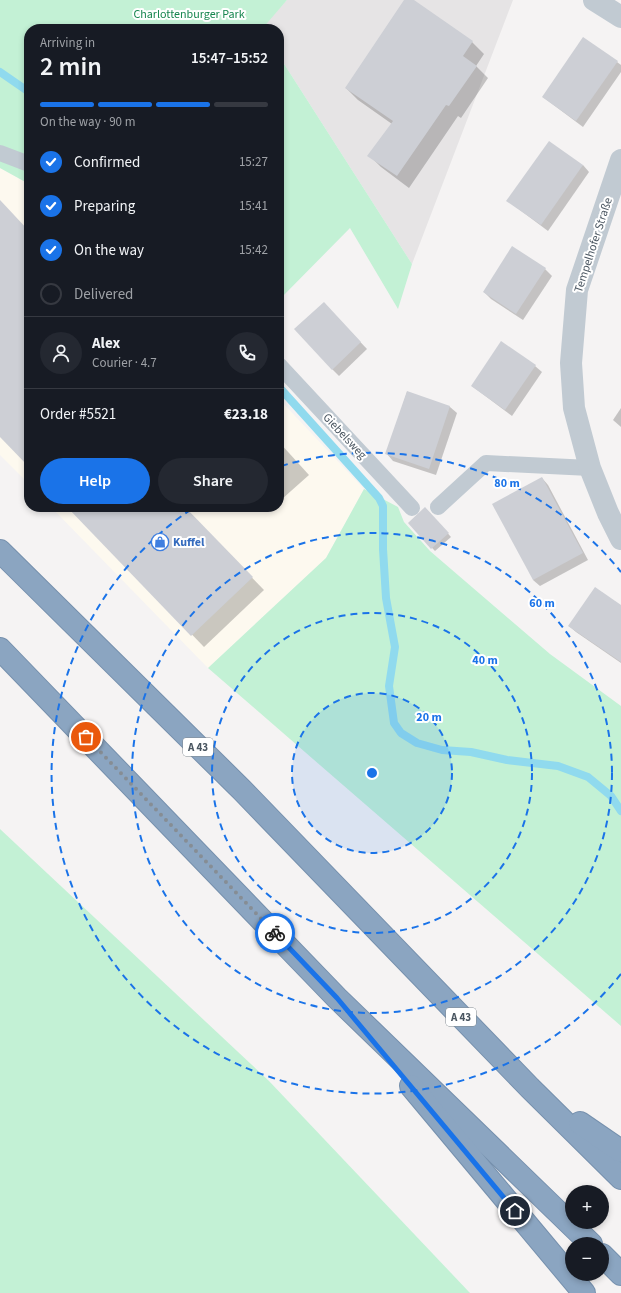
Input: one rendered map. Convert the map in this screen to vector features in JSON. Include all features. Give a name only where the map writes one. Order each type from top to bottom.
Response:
[{"type":"highway","name":"A 43","points":[[0,551],[242,790],[530,1088],[621,1178]]},
{"type":"highway","points":[[0,649],[337,998],[584,1237]]},
{"type":"highway","points":[[337,998],[584,1293]]},
{"type":"highway","points":[[530,1088],[621,1151]]},
{"type":"highway","points":[[609,1262],[621,1274]]},
{"type":"street","points":[[594,0],[621,17]]},
{"type":"street","name":"Tempelhofer Straße","points":[[621,160],[577,290],[571,363],[574,408],[590,468],[608,513],[621,539]]},
{"type":"lane","points":[[0,153],[24,162]]},
{"type":"lane","name":"Giebelsweg","points":[[284,370],[412,508]]},
{"type":"lane","points":[[438,507],[486,462],[590,468]]},
{"type":"shaded area","points":[[287,0],[513,0],[412,264],[284,64],[284,24],[265,24]]},
{"type":"shaded area","points":[[0,168],[24,181],[24,479],[0,455]]},
{"type":"shaded area","points":[[284,404],[364,489],[326,558],[208,668],[56,512],[284,512]]},
{"type":"green space","name":"Charlottenburger Park","points":[[0,0],[287,0],[266,24],[24,24],[24,181],[0,168]]},
{"type":"green space","points":[[284,64],[412,264],[398,309],[350,228],[284,295]]},
{"type":"green space","points":[[364,489],[398,507],[404,522],[430,551],[550,654],[621,706],[621,1026],[208,668],[326,558]]},
{"type":"green space","points":[[0,829],[269,1081],[470,1293],[0,1293]]},
{"type":"building","points":[[404,0],[414,0],[473,41],[463,56],[477,66],[449,106],[446,105],[397,176],[367,156],[393,121],[345,88]]},
{"type":"building","points":[[583,37],[618,61],[576,121],[542,97]]},
{"type":"building","points":[[549,141],[583,165],[541,225],[506,201]]},
{"type":"building","points":[[0,200],[24,226],[24,462],[0,437]]},
{"type":"building","points":[[512,246],[546,268],[516,314],[483,292]]},
{"type":"building","points":[[324,302],[361,342],[332,370],[294,329]]},
{"type":"building","points":[[501,341],[536,365],[505,410],[471,386]]},
{"type":"building","points":[[407,391],[450,406],[429,469],[385,454]]},
{"type":"building","points":[[542,477],[583,553],[533,580],[492,504]]},
{"type":"building","points":[[425,507],[449,533],[431,549],[408,523]]},
{"type":"building","name":"Kuffel","points":[[72,512],[190,512],[253,577],[191,636]]},
{"type":"building","points":[[595,587],[621,605],[621,662],[568,626]]},
{"type":"waterway","points":[[0,72],[24,89]]},
{"type":"waterway","points":[[284,393],[379,498],[383,506],[383,549],[386,598],[395,647],[389,686],[394,723],[401,733],[417,743],[442,750],[471,752],[507,760],[558,766],[588,777],[611,796],[621,811]]},
{"type":"way so far","points":[[86,737],[275,933]]},
{"type":"place","name":"Kuffel","points":[[160,542]]},
{"type":"route","points":[[275,933],[337,998],[515,1211]]}]
